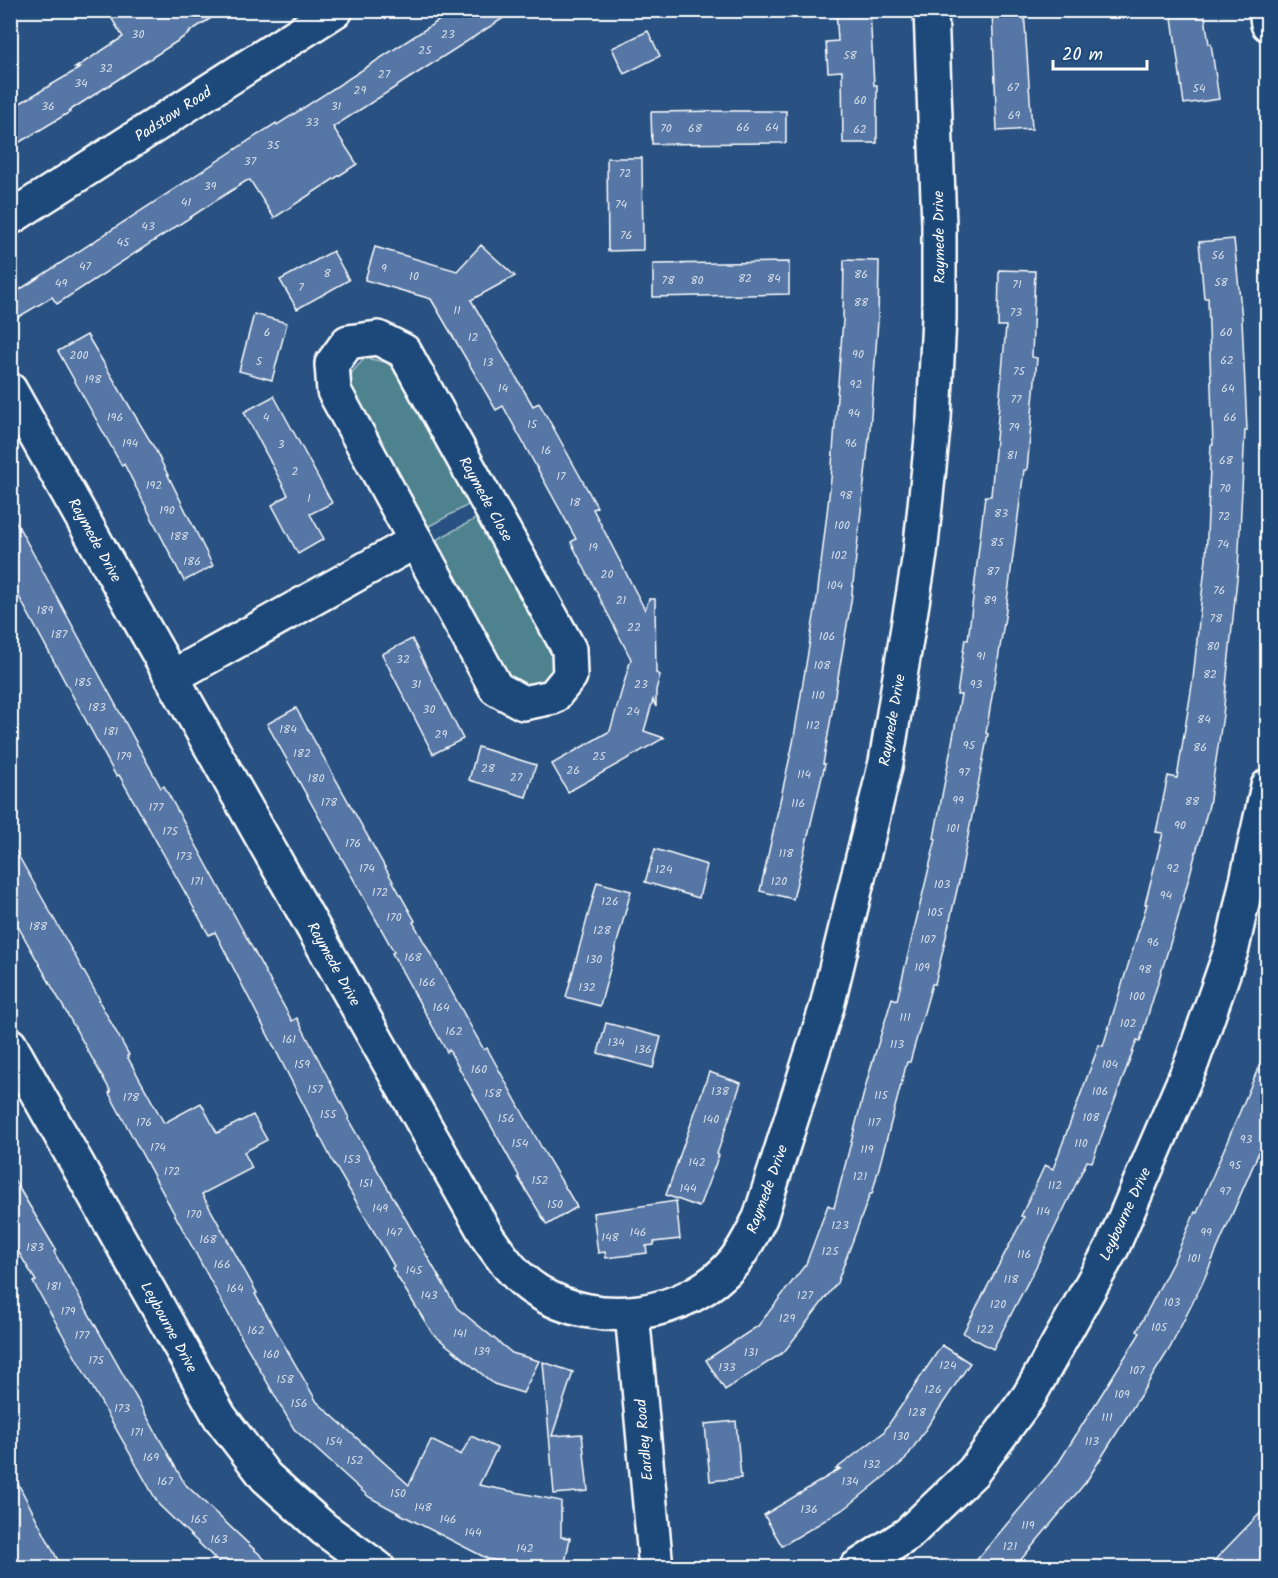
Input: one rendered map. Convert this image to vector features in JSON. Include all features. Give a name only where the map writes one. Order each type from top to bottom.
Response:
[{"type":"street","name":"Padstow Road","points":[[10,218],[336,10]]},
{"type":"street","name":"Raymede Drive","points":[[10,390],[488,1238],[508,1267],[536,1291],[563,1305],[598,1313],[632,1313],[664,1307],[691,1295],[717,1279],[734,1262],[747,1243],[759,1218],[828,1006],[886,762],[920,554],[934,419],[939,318],[939,225],[931,10]]},
{"type":"street","points":[[1266,10],[1268,24]]},
{"type":"street","name":"Raymede Close","points":[[378,338],[404,351],[569,649],[570,676],[552,697],[523,703],[496,688],[416,541],[334,391],[332,364],[348,342],[378,338]]},
{"type":"street","points":[[172,677],[416,541]]},
{"type":"street","name":"Leybourne Drive","points":[[856,1568],[908,1534],[973,1472],[1029,1396],[1112,1248],[1192,1062],[1232,948],[1264,826],[1268,786]]},
{"type":"street","name":"Leybourne Drive","points":[[10,1045],[219,1417],[266,1477],[324,1529],[378,1568]]},
{"type":"street","name":"Eardley Road","points":[[632,1313],[656,1568]]},
{"type":"green space","points":[[365,358],[386,362],[408,382],[470,504],[424,529],[349,391],[352,372]]},
{"type":"green space","points":[[477,518],[558,666],[539,685],[517,688],[505,678],[432,542]]},
{"type":"building","points":[[125,10],[224,10],[70,112],[10,148],[10,109],[80,68],[75,68],[123,37],[112,19]]},
{"type":"building","points":[[455,10],[516,10],[333,127],[357,164],[274,218],[250,180],[246,181],[57,304],[52,297],[10,322],[10,296]]},
{"type":"building","points":[[836,10],[870,10],[874,85],[877,85],[877,143],[843,143],[842,71],[828,72],[826,42],[838,41]]},
{"type":"building","points":[[992,10],[1024,10],[1032,129],[997,131]]},
{"type":"building","points":[[1171,10],[1204,10],[1219,99],[1184,104]]},
{"type":"building","points":[[648,31],[660,56],[624,74],[612,48]]},
{"type":"building","points":[[786,111],[786,143],[652,144],[651,112]]},
{"type":"building","points":[[607,158],[642,158],[643,250],[608,251]]},
{"type":"building","points":[[1234,239],[1242,319],[1247,430],[1245,430],[1238,569],[1223,715],[1209,805],[1177,921],[1140,1041],[1137,1040],[1092,1162],[1087,1161],[993,1349],[963,1333],[1024,1217],[1021,1216],[1045,1165],[1053,1169],[1099,1045],[1103,1046],[1147,904],[1145,904],[1163,833],[1156,832],[1168,776],[1177,778],[1193,679],[1206,559],[1211,445],[1213,445],[1208,298],[1204,298],[1199,242]]},
{"type":"building","points":[[481,245],[515,276],[471,300],[533,406],[539,403],[554,429],[597,507],[593,509],[645,610],[649,599],[655,599],[656,673],[660,675],[656,690],[656,707],[653,700],[644,731],[664,738],[568,792],[552,764],[610,731],[631,659],[571,542],[576,539],[503,406],[496,410],[431,299],[365,280],[375,247],[457,271]]},
{"type":"building","points":[[333,251],[349,280],[297,309],[280,280]]},
{"type":"building","points":[[844,260],[879,261],[878,321],[870,429],[851,602],[823,764],[825,764],[793,899],[760,891],[793,743],[817,598],[831,479],[843,320]]},
{"type":"building","points":[[789,262],[789,294],[653,297],[653,264]]},
{"type":"building","points":[[999,270],[1035,271],[1032,357],[1037,358],[1027,470],[1024,470],[1005,617],[986,733],[988,734],[960,877],[935,984],[932,984],[910,1062],[907,1062],[872,1194],[870,1194],[837,1283],[784,1352],[725,1390],[706,1360],[758,1326],[806,1264],[828,1205],[834,1208],[868,1077],[892,998],[897,1000],[936,839],[934,838],[961,695],[957,695],[965,639],[968,640],[985,496],[991,496],[1006,326],[998,326]]},
{"type":"building","points":[[254,314],[287,323],[272,380],[239,371]]},
{"type":"building","points":[[87,335],[155,449],[213,566],[184,581],[124,464],[122,466],[58,351]]},
{"type":"building","points":[[274,396],[332,503],[310,514],[324,539],[298,554],[272,505],[288,495],[244,412]]},
{"type":"building","points":[[10,511],[161,788],[164,786],[292,1021],[297,1018],[348,1119],[457,1308],[512,1353],[539,1361],[523,1393],[494,1384],[432,1333],[392,1268],[394,1266],[333,1162],[215,932],[209,935],[119,775],[116,776],[10,580]]},
{"type":"building","points":[[412,639],[463,739],[433,754],[382,654]]},
{"type":"building","points":[[296,708],[484,1050],[487,1048],[577,1207],[547,1225],[518,1177],[449,1050],[447,1052],[433,1027],[392,953],[394,952],[267,724]]},
{"type":"building","points":[[478,747],[536,765],[526,797],[469,780]]},
{"type":"building","points":[[10,841],[100,1000],[129,1055],[127,1056],[164,1123],[201,1103],[217,1133],[253,1115],[267,1140],[244,1152],[252,1168],[202,1194],[257,1293],[255,1294],[317,1402],[409,1485],[431,1440],[461,1455],[471,1436],[497,1448],[479,1485],[561,1501],[561,1537],[570,1538],[564,1568],[534,1568],[488,1559],[402,1515],[369,1497],[294,1429],[235,1326],[109,1093],[111,1092],[10,912]]},
{"type":"building","points":[[655,849],[707,865],[699,898],[645,882]]},
{"type":"building","points":[[597,882],[631,891],[600,1006],[566,997]]},
{"type":"building","points":[[606,1023],[661,1037],[653,1068],[598,1053]]},
{"type":"building","points":[[1268,1045],[1268,1131],[1202,1284],[1170,1348],[1086,1482],[1014,1568],[970,1568],[1059,1462],[1140,1333],[1137,1331],[1174,1260],[1195,1212],[1197,1213]]},
{"type":"building","points":[[709,1072],[741,1083],[717,1154],[719,1155],[699,1207],[666,1195]]},
{"type":"building","points":[[10,1173],[56,1250],[54,1252],[185,1484],[274,1568],[225,1568],[159,1505],[10,1238]]},
{"type":"building","points":[[676,1201],[680,1239],[654,1242],[654,1245],[646,1246],[647,1253],[606,1258],[605,1252],[598,1253],[593,1213]]},
{"type":"building","points":[[942,1345],[970,1363],[905,1460],[847,1507],[782,1546],[764,1515],[840,1469],[836,1469],[883,1433]]},
{"type":"building","points":[[543,1362],[573,1372],[552,1436],[582,1434],[588,1491],[554,1494]]},
{"type":"building","points":[[736,1421],[741,1478],[710,1481],[705,1424]]},
{"type":"building","points":[[10,1468],[62,1568],[23,1568],[10,1543]]},
{"type":"building","points":[[1268,1505],[1268,1553],[1254,1568],[1207,1568]]}]
